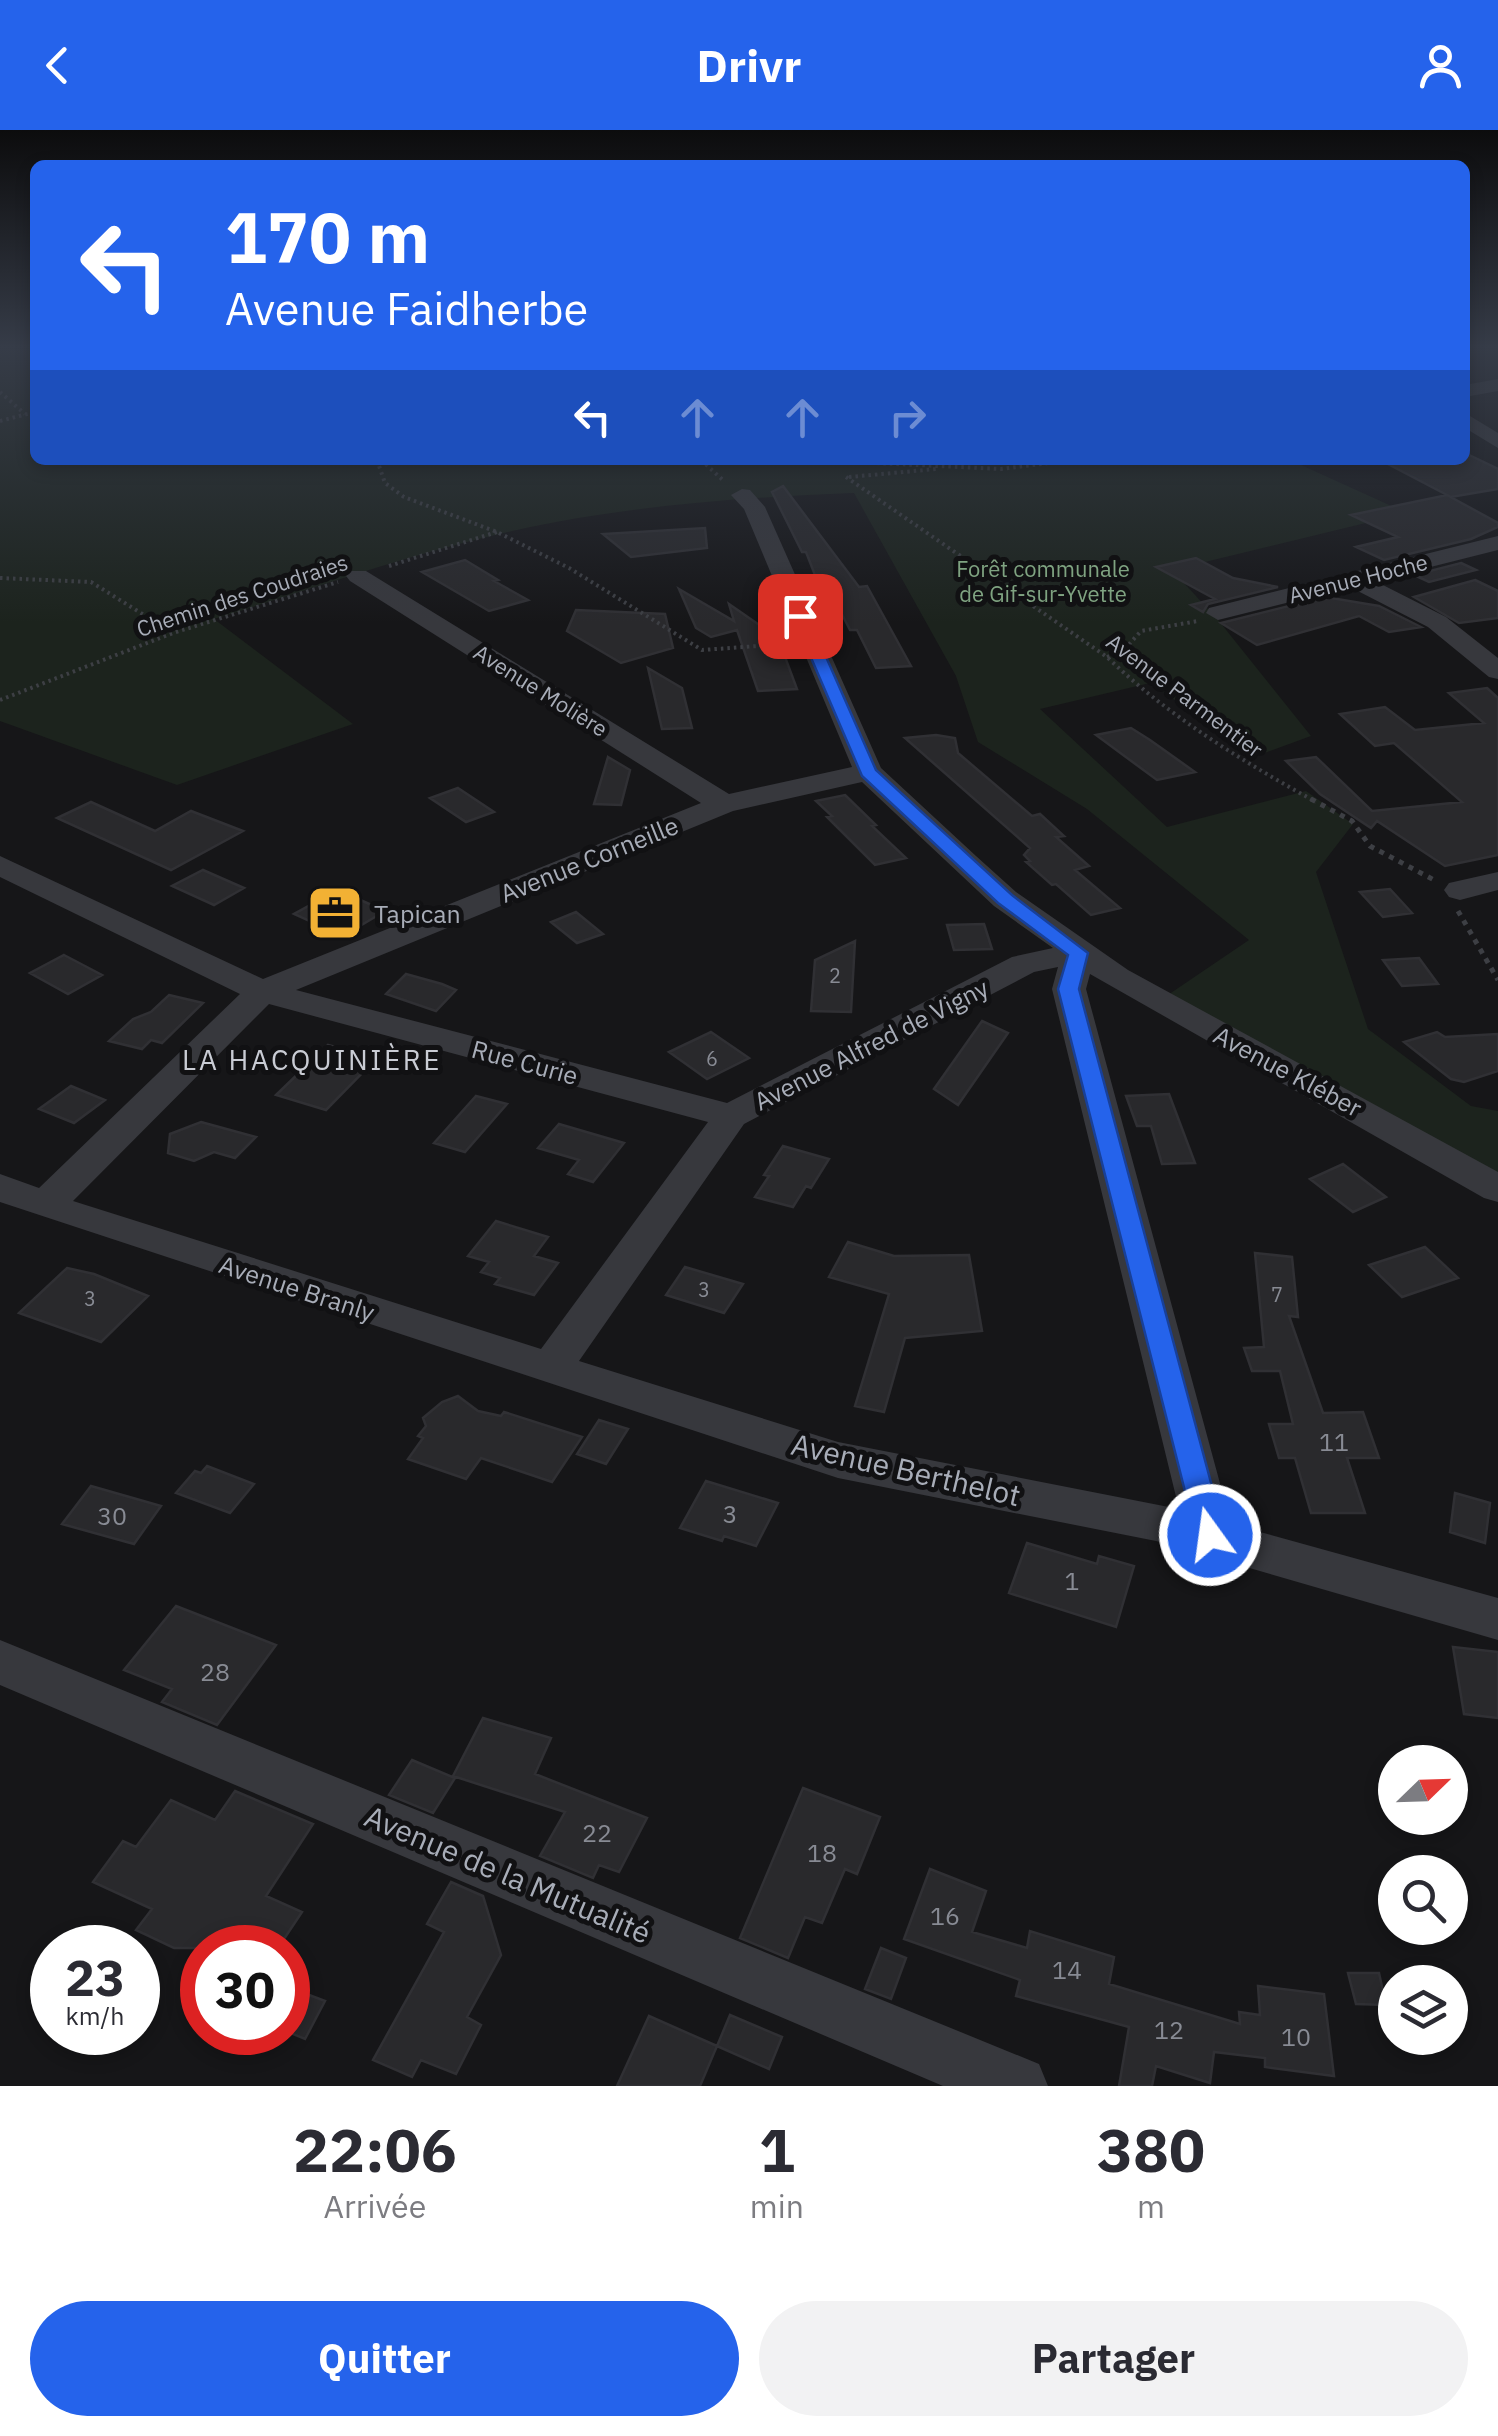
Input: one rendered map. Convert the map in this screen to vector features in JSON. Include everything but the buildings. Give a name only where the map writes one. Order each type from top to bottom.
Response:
[{"type":"street","points":[[742,495],[754,507],[868,772]]},
{"type":"street","name":"Avenue Hoche","points":[[1218,612],[1498,543]]},
{"type":"street","name":"Avenue Molière","points":[[358,576],[724,804]]},
{"type":"street","points":[[1352,579],[1437,622],[1498,671]]},
{"type":"street","name":"Avenue Corneille","points":[[262,992],[724,804],[868,772]]},
{"type":"street","name":"Avenue Kléber","points":[[868,772],[1005,899],[1078,953],[1498,1189]]},
{"type":"street","name":"Rue Curie","points":[[0,865],[262,992],[731,1116]]},
{"type":"street","points":[[1460,890],[1498,881]]},
{"type":"street","points":[[1078,953],[1069,989],[1210,1535]]},
{"type":"street","name":"Avenue Alfred de Vigny","points":[[550,1369],[731,1116],[1024,964],[1078,953]]},
{"type":"street","points":[[45,1206],[262,992]]},
{"type":"street","name":"Avenue Branly","points":[[0,1188],[45,1206],[550,1369]]},
{"type":"street","name":"Avenue Berthelot","points":[[550,1369],[838,1460],[1210,1535],[1498,1619]]},
{"type":"street","name":"Avenue de la Mutualité","points":[[0,1662],[1017,2086]]},
{"type":"path","points":[[379,465],[385,483],[404,496],[497,532],[569,568],[702,650],[812,642]]},
{"type":"path","points":[[707,465],[742,495]]},
{"type":"path","points":[[919,465],[1000,469],[1032,465]]},
{"type":"path","name":"Avenue Parmentier","points":[[962,467],[846,477],[1106,657],[1245,763],[1352,821],[1379,852],[1460,890]]},
{"type":"path","name":"Chemin des Coudraies","points":[[0,700],[172,633],[497,532]]},
{"type":"path","points":[[0,578],[91,582],[172,633]]},
{"type":"path","points":[[1106,657],[1123,651],[1142,630],[1190,624],[1218,612]]},
{"type":"path","points":[[1460,890],[1457,909],[1498,980]]},
{"type":"green space","name":"Forêt communale de Gif-sur-Yvette","points":[[0,440],[30,440],[30,465],[1301,465],[1407,513],[1172,570],[1219,621],[1311,736],[1256,756],[1150,683],[1040,709],[1167,827],[1306,791],[1353,824],[1316,872],[1368,1029],[1471,1106],[1498,1111],[1498,1189],[1159,1001],[1249,940],[1087,809],[978,742],[956,676],[854,493],[702,502],[551,523],[423,554],[214,619],[353,724],[177,785],[0,721]]},
{"type":"place","name":"Tapican","points":[[335,913]]},
{"type":"district","name":"LA HACQUINIÈRE","points":[[312,1059]]},
{"type":"route","points":[[800,616],[868,772],[1005,899],[1078,953],[1069,989],[1210,1535]]}]
